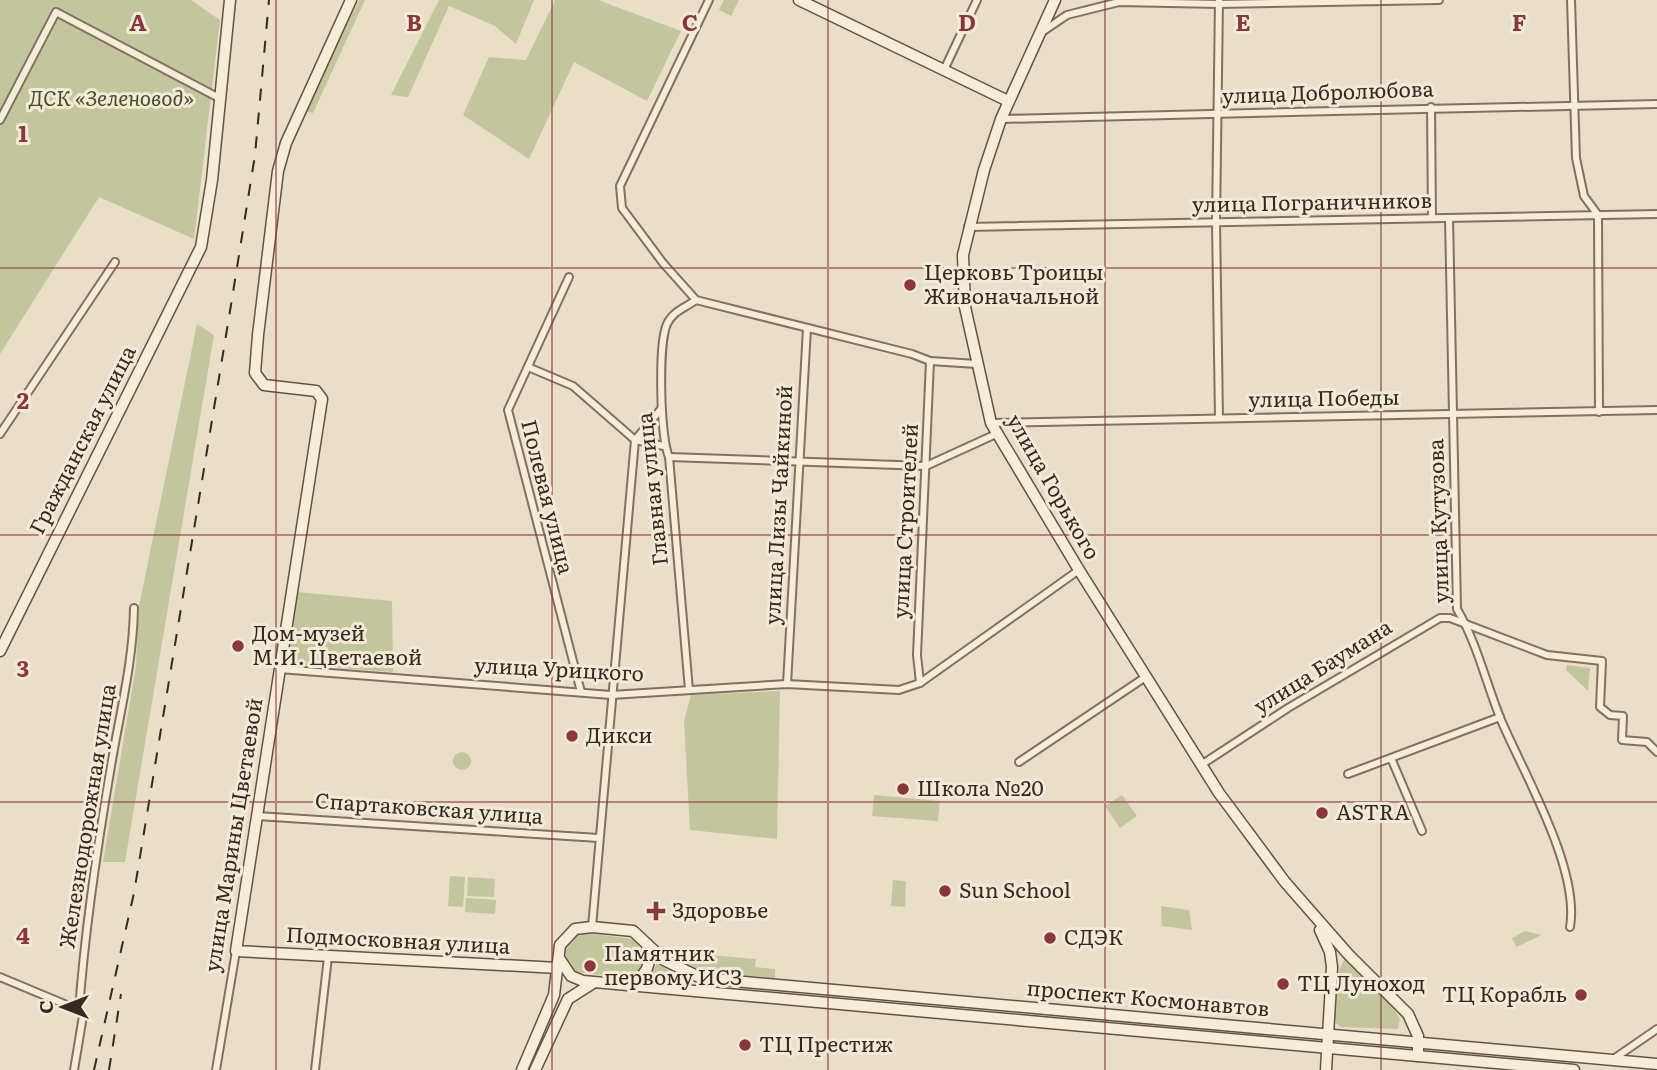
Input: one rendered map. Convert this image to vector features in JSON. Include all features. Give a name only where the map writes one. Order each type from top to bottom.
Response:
[{"type":"main road","name":"Гражданская улица","points":[[0,651],[201,247],[221,99],[230,0]]},
{"type":"main road","name":"улица Марины Цветаевой","points":[[236,951],[322,399],[316,391],[264,385],[255,373],[258,335],[284,152],[351,0]]},
{"type":"main road","points":[[799,0],[1008,101]]},
{"type":"main road","name":"улица Горького","points":[[1055,0],[1001,119],[968,227],[962,280],[991,423],[1201,765],[1258,846],[1303,903]]},
{"type":"main road","points":[[1303,903],[1348,954],[1408,1014],[1419,1043],[1418,1056]]},
{"type":"main road","points":[[1303,903],[1325,937],[1332,967],[1326,1070]]},
{"type":"main road","points":[[522,1070],[554,995],[560,945],[568,933],[592,927]]},
{"type":"main road","name":"проспект Космонавтов","points":[[592,927],[633,931],[674,966],[701,978],[1611,1060],[1656,1067]]},
{"type":"main road","points":[[628,985],[642,976],[649,966],[647,943]]},
{"type":"main road","name":"Подмосковная улица","points":[[236,951],[328,957],[559,963]]},
{"type":"main road","points":[[1332,967],[1342,955],[1348,954]]},
{"type":"main road","name":"проспект Космонавтов","points":[[559,963],[571,976],[595,982],[1574,1070]]},
{"type":"main road","points":[[535,1070],[568,999],[595,982]]},
{"type":"street","points":[[709,0],[620,186],[622,208],[656,254],[696,300],[912,354],[930,361],[977,364]]},
{"type":"street","points":[[944,70],[977,0]]},
{"type":"street","points":[[1037,35],[1067,15],[1119,2],[1439,0]]},
{"type":"street","points":[[1571,0],[1578,174],[1584,196],[1598,215],[1599,412]]},
{"type":"street","points":[[1219,2],[1216,115],[1219,418]]},
{"type":"street","points":[[0,120],[56,12],[221,99]]},
{"type":"street","name":"улица Добролюбова","points":[[1001,119],[1431,107],[1657,104]]},
{"type":"street","points":[[1431,107],[1432,218]]},
{"type":"street","name":"улица Пограничников","points":[[968,227],[1657,214]]},
{"type":"street","name":"улица Кутузова","points":[[1449,218],[1457,609],[1467,625],[1500,717],[1562,860],[1573,901],[1570,927]]},
{"type":"street","points":[[0,434],[115,262]]},
{"type":"street","name":"Полевая улица","points":[[569,277],[508,410],[581,692]]},
{"type":"street","name":"Главная улица","points":[[689,690],[669,457],[664,446],[662,409],[666,326],[674,312],[696,300]]},
{"type":"street","name":"улица Лизы Чайкиной","points":[[787,684],[807,328]]},
{"type":"street","name":"улица Строителей","points":[[920,683],[917,655],[930,361]]},
{"type":"street","points":[[528,367],[573,386],[635,440],[664,446]]},
{"type":"street","points":[[592,927],[635,440],[662,409]]},
{"type":"street","name":"улица Победы","points":[[991,423],[1657,410]]},
{"type":"street","points":[[669,457],[926,466],[996,434]]},
{"type":"street","points":[[920,683],[1079,570]]},
{"type":"street","name":"Железнодорожная улица","points":[[74,1070],[83,1016],[79,1010],[94,863],[133,655],[135,608]]},
{"type":"street","name":"улица Баумана","points":[[1201,765],[1429,621],[1450,618],[1547,655],[1602,660],[1600,707],[1610,715],[1623,716],[1622,740],[1647,742],[1657,752]]},
{"type":"street","name":"улица Урицкого","points":[[279,669],[611,695],[787,684],[899,690],[920,683]]},
{"type":"street","points":[[1019,762],[1147,676]]},
{"type":"street","points":[[1348,774],[1500,717]]},
{"type":"street","points":[[1391,758],[1422,831]]},
{"type":"street","name":"Спартаковская улица","points":[[257,816],[599,838]]},
{"type":"street","name":"улица Марины Цветаевой","points":[[216,1070],[236,951]]},
{"type":"street","points":[[315,1070],[328,957]]},
{"type":"street","points":[[0,977],[79,1010]]},
{"type":"street","points":[[1611,1060],[1657,1030]]},
{"type":"green space","name":"ДСК «Зеленовод»","points":[[0,0],[191,0],[220,20],[194,239],[99,197],[0,354]]},
{"type":"green space","points":[[359,0],[365,0],[313,113],[304,111]]},
{"type":"green space","points":[[439,0],[534,0],[516,44],[495,26],[449,6],[408,97],[391,95]]},
{"type":"green space","points":[[555,0],[598,0],[681,31],[647,101],[574,62],[529,159],[463,115],[489,57],[526,60]]},
{"type":"green space","points":[[724,0],[739,0],[731,16],[719,10]]},
{"type":"green space","points":[[197,324],[214,335],[125,862],[103,862],[136,666],[139,606]]},
{"type":"green space","points":[[297,592],[392,601],[393,672],[285,664]]},
{"type":"green space","points":[[1567,665],[1590,668],[1588,691],[1566,670]]},
{"type":"green space","points":[[780,691],[777,839],[690,830],[684,721],[691,695]]},
{"type":"green space","points":[[462,752],[468,755],[471,761],[468,767],[462,770],[456,767],[453,761],[456,755]]},
{"type":"green space","points":[[874,795],[940,801],[938,821],[872,816]]},
{"type":"green space","points":[[1122,795],[1137,816],[1120,828],[1105,806]]},
{"type":"green space","points":[[450,876],[465,877],[463,907],[448,906]]},
{"type":"green space","points":[[468,877],[495,879],[494,897],[467,896]]},
{"type":"green space","points":[[893,880],[906,881],[905,907],[891,906]]},
{"type":"green space","points":[[466,898],[496,900],[495,914],[465,912]]},
{"type":"green space","points":[[1161,906],[1189,910],[1192,930],[1162,926]]},
{"type":"green space","points":[[1525,931],[1542,935],[1516,947],[1512,938]]},
{"type":"green space","points":[[584,933],[634,939],[644,954],[640,971],[624,978],[576,972],[567,961],[566,950],[572,940]]},
{"type":"green space","points":[[677,949],[686,953],[756,959],[755,967],[775,969],[775,978],[703,972],[676,960]]},
{"type":"green space","points":[[1345,959],[1385,996],[1400,1019],[1398,1029],[1341,1027],[1336,1023],[1335,990],[1338,973]]},
{"type":"green space","points":[[657,963],[691,984],[648,980]]},
{"type":"railway","points":[[94,1070],[134,893],[231,305],[255,155],[269,0]]},
{"type":"railway","points":[[109,1070],[121,994]]},
{"type":"place","name":"Церковь Троицы Живоначальной","points":[[910,285]]},
{"type":"place","name":"Дом-музей М.И. Цветаевой","points":[[238,646]]},
{"type":"place","name":"Дикси","points":[[572,736]]},
{"type":"place","name":"Школа №20","points":[[903,789]]},
{"type":"place","name":"ASTRA","points":[[1322,813]]},
{"type":"place","name":"Sun School","points":[[945,891]]},
{"type":"place","name":"Здоровье","points":[[656,911]]},
{"type":"place","name":"СДЭК","points":[[1050,938]]},
{"type":"place","name":"Памятник первому ИСЗ","points":[[590,966]]},
{"type":"place","name":"ТЦ Луноход","points":[[1283,984]]},
{"type":"place","name":"ТЦ Корабль","points":[[1581,995]]},
{"type":"place","name":"ТЦ Престиж","points":[[745,1045]]}]
